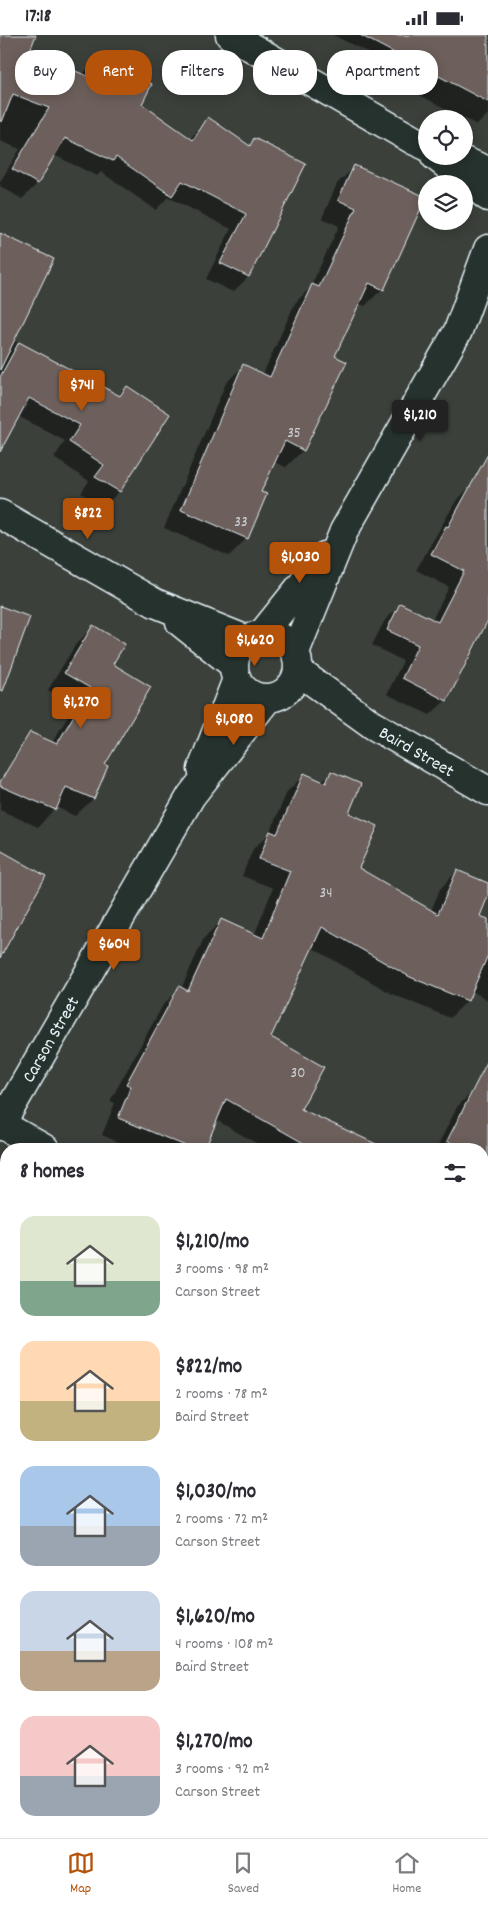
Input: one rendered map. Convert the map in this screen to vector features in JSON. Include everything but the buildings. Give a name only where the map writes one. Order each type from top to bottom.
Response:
[{"type":"street","points":[[230,35],[418,143]]},
{"type":"street","points":[[448,165],[488,197]]},
{"type":"street","points":[[473,165],[488,171]]},
{"type":"street","name":"Carson Street","points":[[1,1125],[191,796],[287,678],[344,531],[458,331],[488,249]]},
{"type":"street","name":"Carson Street","points":[[458,331],[488,296]]},
{"type":"street","points":[[0,514],[155,603],[235,672],[242,687],[249,693],[258,697],[287,678],[290,644],[283,637],[273,634],[255,637],[240,647],[235,672]]},
{"type":"street","name":"Carson Street","points":[[255,637],[344,531]]},
{"type":"street","points":[[155,603],[255,637]]},
{"type":"street","name":"Carson Street","points":[[191,796],[235,672]]},
{"type":"street","name":"Baird Street","points":[[287,678],[488,791]]},
{"type":"street","points":[[1,1125],[34,1143]]}]
